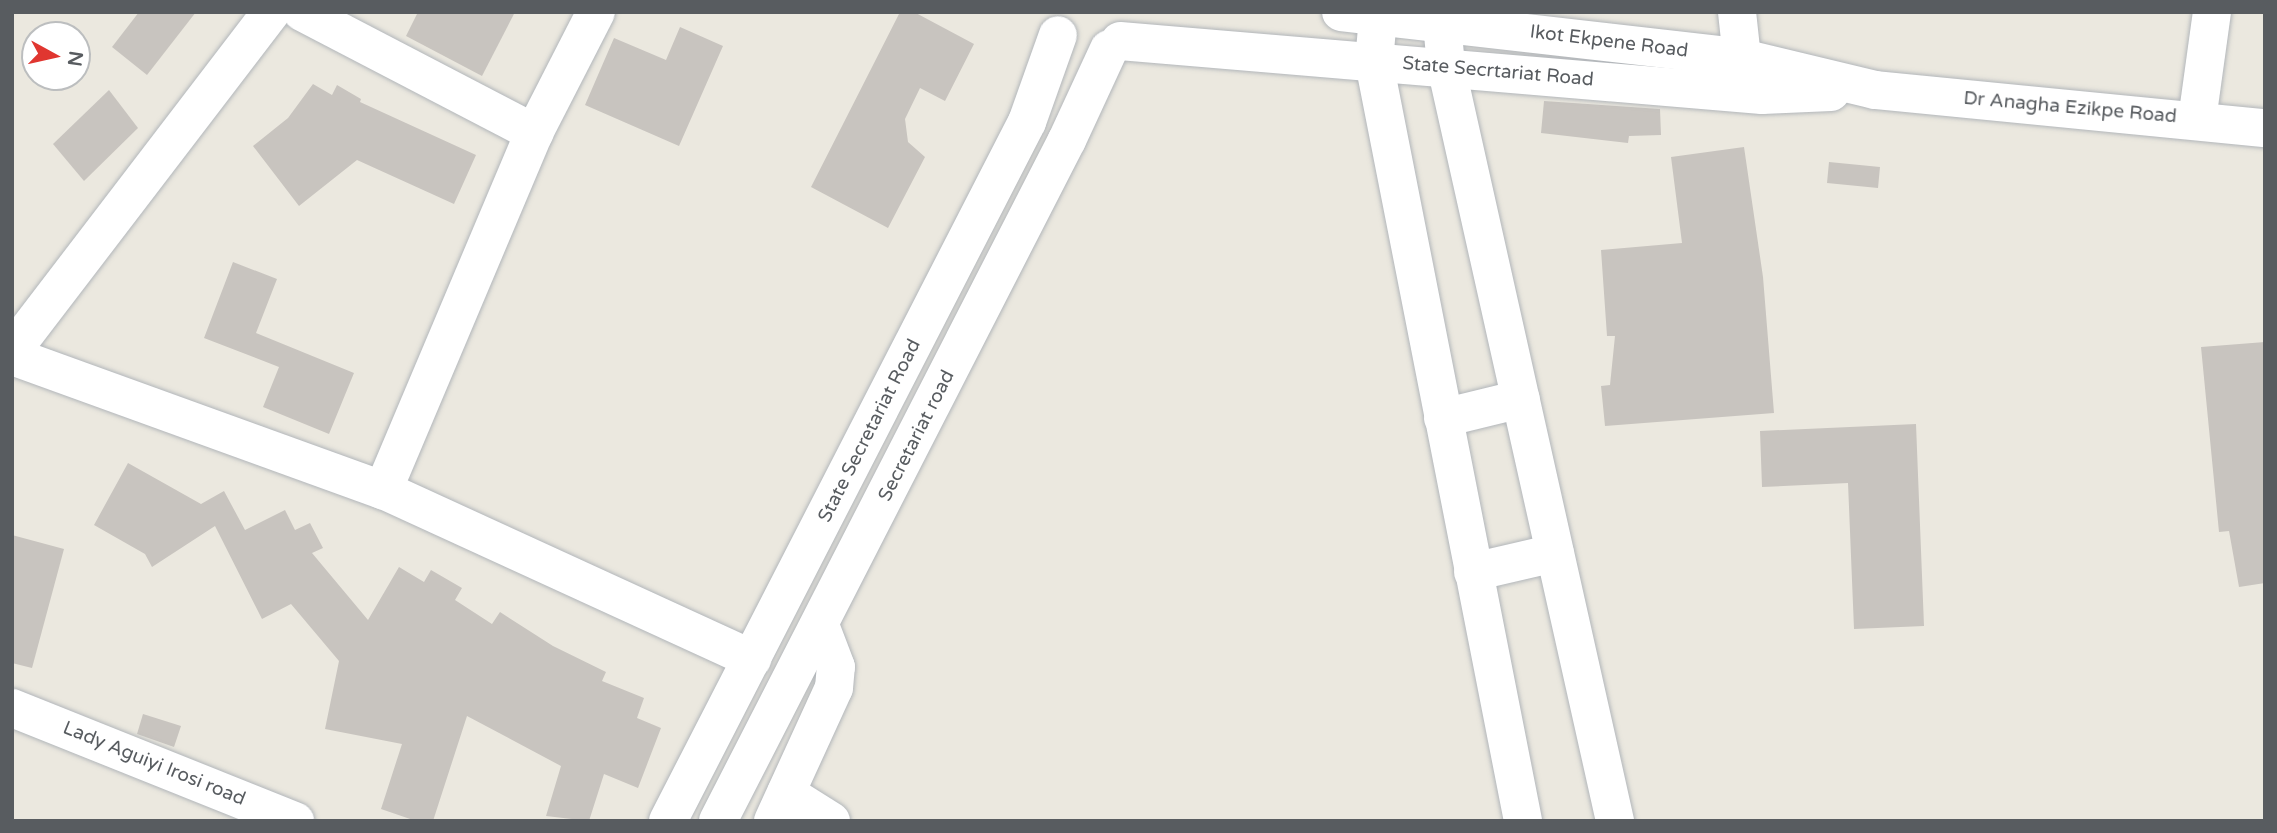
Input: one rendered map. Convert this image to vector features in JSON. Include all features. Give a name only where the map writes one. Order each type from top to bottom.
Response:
[{"type":"street","points":[[271,12],[12,354],[383,490],[752,659]]},
{"type":"street","points":[[302,12],[534,133]]},
{"type":"street","points":[[383,490],[534,133],[596,12]]},
{"type":"street","name":"Ikot Ekpene Road","points":[[1341,12],[1742,58],[1875,90]]},
{"type":"street","points":[[1737,12],[1742,58]]},
{"type":"street","points":[[2197,120],[2212,12]]},
{"type":"street","points":[[1378,17],[1374,62],[1523,821]]},
{"type":"street","name":"State Secrtariat Road","points":[[1048,21],[1081,50],[1121,34],[1374,62],[1446,66],[1762,95],[1875,90]]},
{"type":"street","name":"State Secretariat Road","points":[[668,821],[1027,122],[1048,21]]},
{"type":"street","points":[[1442,23],[1446,66],[1615,821]]},
{"type":"street","name":"Secretariat road","points":[[718,821],[1121,34]]},
{"type":"street","name":"Dr Anagha Ezikpe Road","points":[[1875,90],[2265,128]]},
{"type":"street","points":[[1443,418],[1521,400]]},
{"type":"street","points":[[1473,572],[1555,553]]},
{"type":"street","points":[[820,625],[836,667],[834,688],[780,807],[831,821]]},
{"type":"street","name":"Lady Aguiyi Irosi road","points":[[12,708],[218,807],[295,821]]},
{"type":"building","points":[[139,12],[196,12],[147,75],[112,47]]},
{"type":"building","points":[[418,12],[515,12],[482,76],[406,36]]},
{"type":"building","points":[[900,12],[914,12],[974,44],[945,101],[920,88],[905,119],[908,142],[925,157],[888,228],[811,187]]},
{"type":"building","points":[[680,27],[723,46],[679,146],[585,105],[614,38],[666,60]]},
{"type":"building","points":[[313,84],[332,95],[337,85],[361,99],[360,102],[476,155],[454,204],[357,160],[299,206],[253,146],[288,118]]},
{"type":"building","points":[[109,90],[138,128],[84,181],[53,144]]},
{"type":"building","points":[[1544,101],[1660,109],[1661,135],[1629,136],[1628,143],[1541,133]]},
{"type":"building","points":[[1744,147],[1763,277],[1774,413],[1605,426],[1601,386],[1610,385],[1615,336],[1607,336],[1601,250],[1682,243],[1671,157]]},
{"type":"building","points":[[1829,162],[1880,167],[1878,188],[1827,183]]},
{"type":"building","points":[[233,262],[277,279],[256,333],[354,373],[329,434],[263,407],[279,367],[204,338]]},
{"type":"building","points":[[2265,342],[2265,583],[2239,587],[2229,531],[2219,532],[2201,347]]},
{"type":"building","points":[[1916,424],[1924,626],[1854,629],[1848,483],[1762,487],[1760,431]]},
{"type":"building","points":[[128,463],[201,504],[224,491],[245,530],[285,510],[295,530],[310,523],[323,548],[312,553],[368,620],[399,567],[424,582],[431,570],[462,588],[455,600],[492,624],[500,612],[553,646],[606,672],[602,681],[644,698],[637,718],[661,728],[638,788],[604,774],[589,821],[546,816],[561,766],[467,716],[433,821],[416,821],[381,809],[402,744],[325,729],[339,661],[291,604],[262,619],[215,526],[152,567],[145,554],[94,525]]},
{"type":"building","points":[[12,535],[64,549],[32,668],[12,663]]},
{"type":"building","points":[[143,714],[181,726],[174,747],[137,734]]}]
